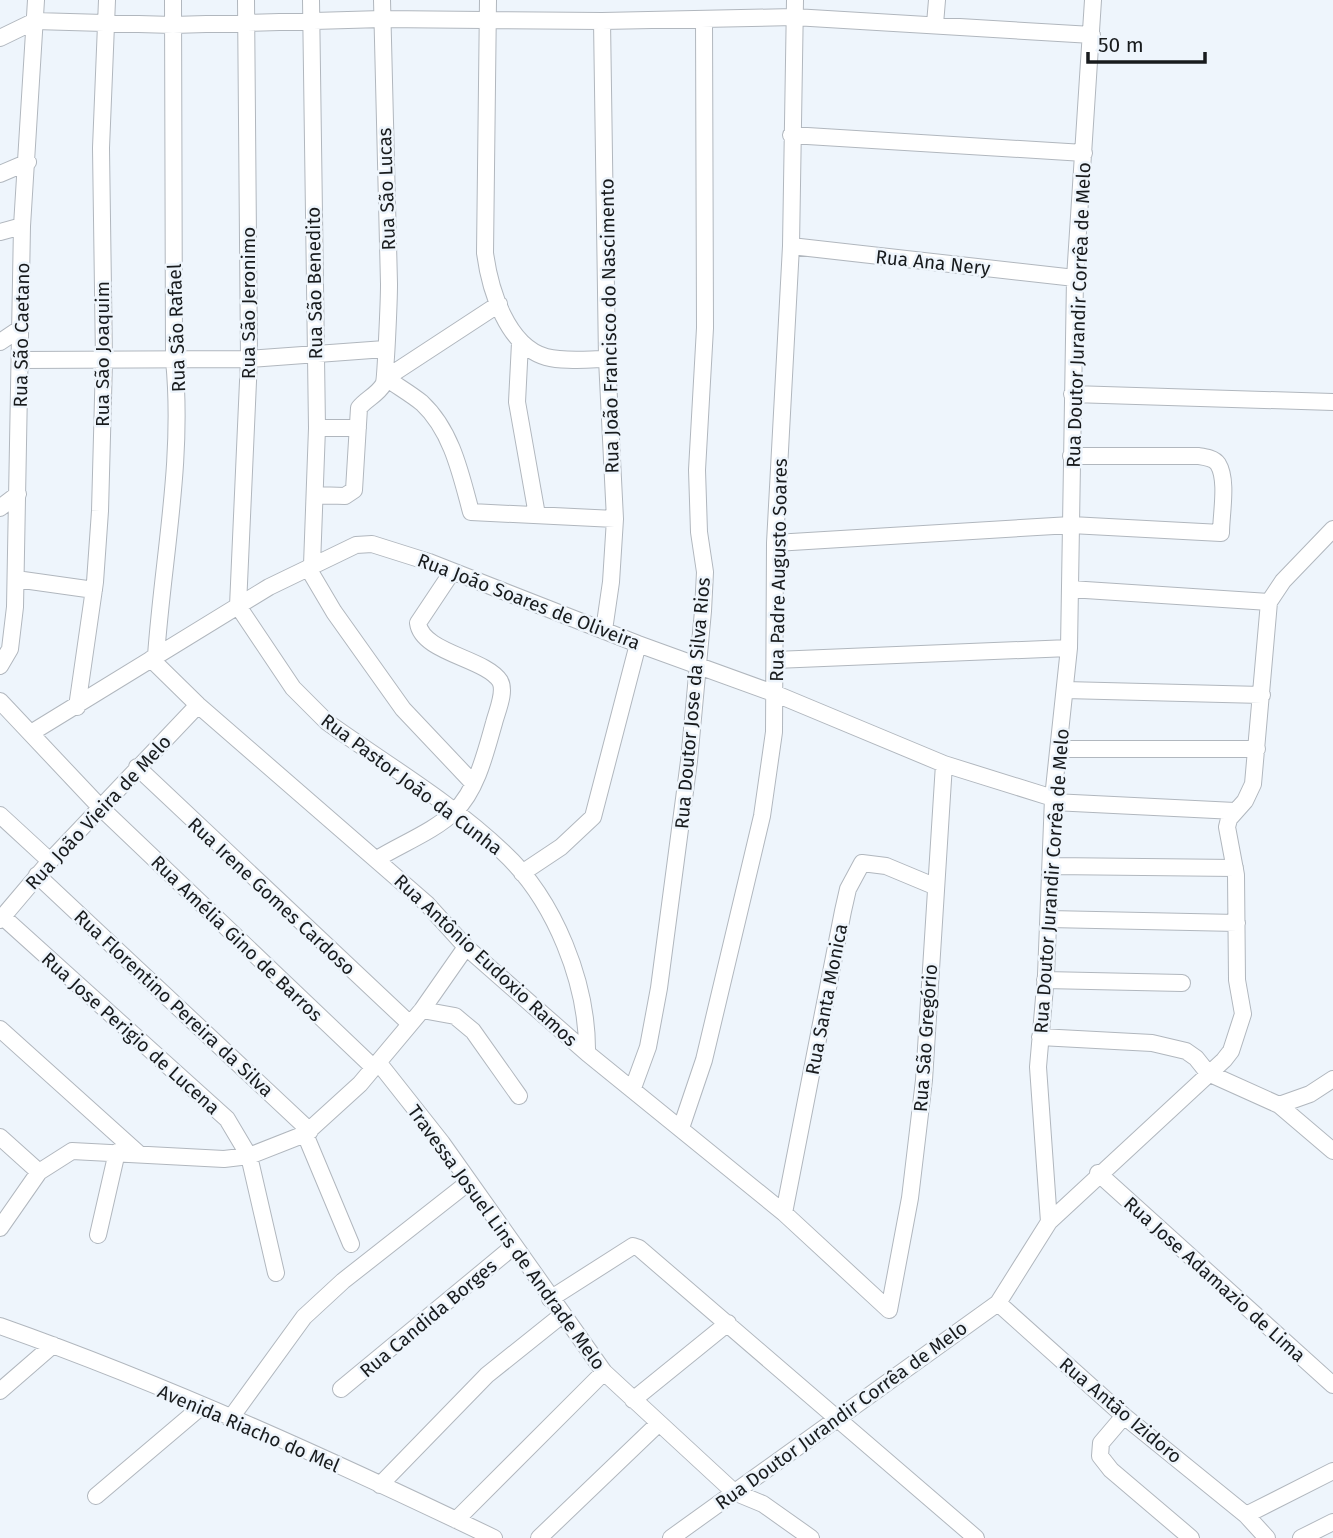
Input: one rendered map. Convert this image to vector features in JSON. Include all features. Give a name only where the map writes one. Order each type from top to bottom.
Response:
[{"type":"street","name":"Rua São Caetano","points":[[0,666],[10,649],[11,573],[18,494],[22,226],[36,0]]},
{"type":"street","name":"Rua São Joaquim","points":[[77,707],[94,590],[100,511],[104,361],[101,148],[107,0]]},
{"type":"street","name":"Rua São Rafael","points":[[153,657],[177,444],[174,360],[173,0]]},
{"type":"street","name":"Rua São Jeronimo","points":[[238,606],[249,359],[246,0]]},
{"type":"street","name":"Rua São Benedito","points":[[310,566],[317,428],[311,0]]},
{"type":"street","name":"Rua São Lucas","points":[[382,0],[389,284],[386,378]]},
{"type":"street","points":[[488,0],[485,253],[488,278],[520,343],[517,401],[537,515]]},
{"type":"street","name":"Rua Padre Augusto Soares","points":[[681,1128],[704,1060],[762,816],[770,769],[776,694],[775,543],[790,246],[795,0]]},
{"type":"street","points":[[935,24],[937,0]]},
{"type":"street","name":"Rua Doutor Jurandir Corrêa de Melo","points":[[671,1538],[998,1303],[1048,1222],[1038,1093],[1040,1037],[1052,866],[1053,800],[1069,648],[1075,278],[1093,0]]},
{"type":"street","points":[[0,37],[35,21],[173,25],[382,19],[602,21],[794,17],[1092,35]]},
{"type":"street","name":"Rua Doutor Jose da Silva Rios","points":[[633,1087],[648,1047],[659,988],[689,761],[705,572],[699,532],[697,470],[705,327],[704,19]]},
{"type":"street","name":"Rua João Francisco do Nascimento","points":[[602,21],[607,359],[615,519],[611,582],[604,631]]},
{"type":"street","points":[[791,135],[1084,153]]},
{"type":"street","points":[[0,174],[28,162]]},
{"type":"street","points":[[0,232],[22,226]]},
{"type":"street","name":"Rua Ana Nery","points":[[790,246],[1075,278]]},
{"type":"street","points":[[315,495],[345,496],[354,489],[359,408],[378,391],[386,378],[499,304]]},
{"type":"street","points":[[0,342],[21,328]]},
{"type":"street","points":[[520,343],[547,357],[607,359]]},
{"type":"street","points":[[21,360],[249,359],[385,349]]},
{"type":"street","points":[[386,378],[422,403],[433,416],[455,456],[471,512],[615,519]]},
{"type":"street","points":[[1072,394],[1333,402]]},
{"type":"street","points":[[317,428],[358,428]]},
{"type":"street","points":[[775,543],[1071,525],[1221,533],[1222,477],[1216,461],[1198,456],[1072,456]]},
{"type":"street","points":[[0,508],[18,494]]},
{"type":"street","points":[[1048,1222],[1231,1051],[1240,1030],[1242,1014],[1237,980],[1235,868],[1227,827],[1253,784],[1269,602],[1283,581],[1333,529]]},
{"type":"street","name":"Rua João Soares de Oliveira","points":[[31,733],[238,606],[310,566],[356,545],[372,544],[638,644],[698,663],[944,764],[1053,800],[1235,810]]},
{"type":"street","points":[[310,566],[334,612],[403,709],[473,783]]},
{"type":"street","points":[[377,859],[454,812],[473,783],[488,744],[502,686],[496,677],[424,636],[418,623],[452,572]]},
{"type":"street","points":[[11,573],[94,590]]},
{"type":"street","points":[[1070,589],[1269,602]]},
{"type":"street","name":"Rua Pastor João da Cunha","points":[[238,606],[262,647],[308,705],[327,722],[454,812],[505,853],[522,873],[567,948],[575,970],[585,1012],[587,1054]]},
{"type":"street","points":[[522,873],[561,847],[586,827],[593,817],[638,644]]},
{"type":"street","points":[[775,660],[1069,648]]},
{"type":"street","name":"Rua Antônio Eudoxio Ramos","points":[[153,657],[198,705],[427,904],[466,947],[587,1054],[633,1087],[784,1213],[889,1310]]},
{"type":"street","points":[[1065,690],[1262,695]]},
{"type":"street","name":"Rua Amélia Gino de Barros","points":[[0,701],[100,807],[376,1065]]},
{"type":"street","name":"Rua João Vieira de Melo","points":[[1,919],[37,874],[198,705]]},
{"type":"street","points":[[1059,749],[1257,749]]},
{"type":"street","name":"Rua São Gregório","points":[[889,1310],[917,1143],[944,764]]},
{"type":"street","name":"Rua Irene Gomes Cardoso","points":[[137,767],[409,1023]]},
{"type":"street","points":[[0,816],[50,860]]},
{"type":"street","name":"Rua Santa Monica","points":[[784,1213],[843,912],[856,868],[862,863],[875,863],[934,886]]},
{"type":"street","points":[[1052,866],[1235,868]]},
{"type":"street","name":"Rua Florentino Pereira da Silva","points":[[37,874],[307,1133]]},
{"type":"street","name":"Rua Jose Perigio de Lucena","points":[[1,919],[227,1119],[250,1156]]},
{"type":"street","points":[[1049,919],[1237,923]]},
{"type":"street","points":[[0,1228],[39,1172],[72,1151],[213,1160],[250,1156],[307,1133],[349,1096],[376,1065],[422,1010],[466,947]]},
{"type":"street","points":[[1045,980],[1182,983]]},
{"type":"street","points":[[422,1010],[455,1016],[474,1031],[519,1096]]},
{"type":"street","points":[[0,1029],[139,1154]]},
{"type":"street","points":[[1040,1037],[1152,1043],[1186,1051],[1196,1058],[1208,1073],[1279,1105],[1333,1151]]},
{"type":"street","name":"Travessa Josuel Lins de Andrade Melo","points":[[376,1065],[469,1182],[604,1371],[734,1492],[763,1504],[811,1538]]},
{"type":"street","points":[[1279,1105],[1310,1094],[1333,1079]]},
{"type":"street","points":[[307,1133],[351,1244]]},
{"type":"street","points":[[0,1137],[39,1172]]},
{"type":"street","points":[[98,1235],[117,1152]]},
{"type":"street","points":[[250,1156],[276,1273]]},
{"type":"street","name":"Rua Jose Adamazio de Lima","points":[[1098,1173],[1333,1385]]},
{"type":"street","points":[[230,1419],[304,1317],[343,1281],[469,1182]]},
{"type":"street","name":"Rua Candida Borges","points":[[341,1389],[514,1246]]},
{"type":"street","points":[[550,1299],[633,1246],[648,1254],[976,1538]]},
{"type":"street","name":"Rua Antão Izidoro","points":[[998,1303],[1124,1416],[1246,1515],[1267,1538]]},
{"type":"street","points":[[380,1485],[487,1375],[562,1315]]},
{"type":"street","points":[[633,1400],[728,1323]]},
{"type":"street","name":"Avenida Riacho do Mel","points":[[0,1326],[53,1345],[230,1419],[494,1538]]},
{"type":"street","points":[[0,1391],[53,1345]]},
{"type":"street","points":[[456,1520],[604,1371]]},
{"type":"street","points":[[96,1496],[201,1407]]},
{"type":"street","points":[[1124,1416],[1101,1443],[1100,1456],[1119,1477],[1191,1538]]},
{"type":"street","points":[[539,1538],[658,1424]]},
{"type":"street","points":[[1246,1515],[1333,1471]]},
{"type":"street","points":[[1301,1538],[1333,1522]]}]
